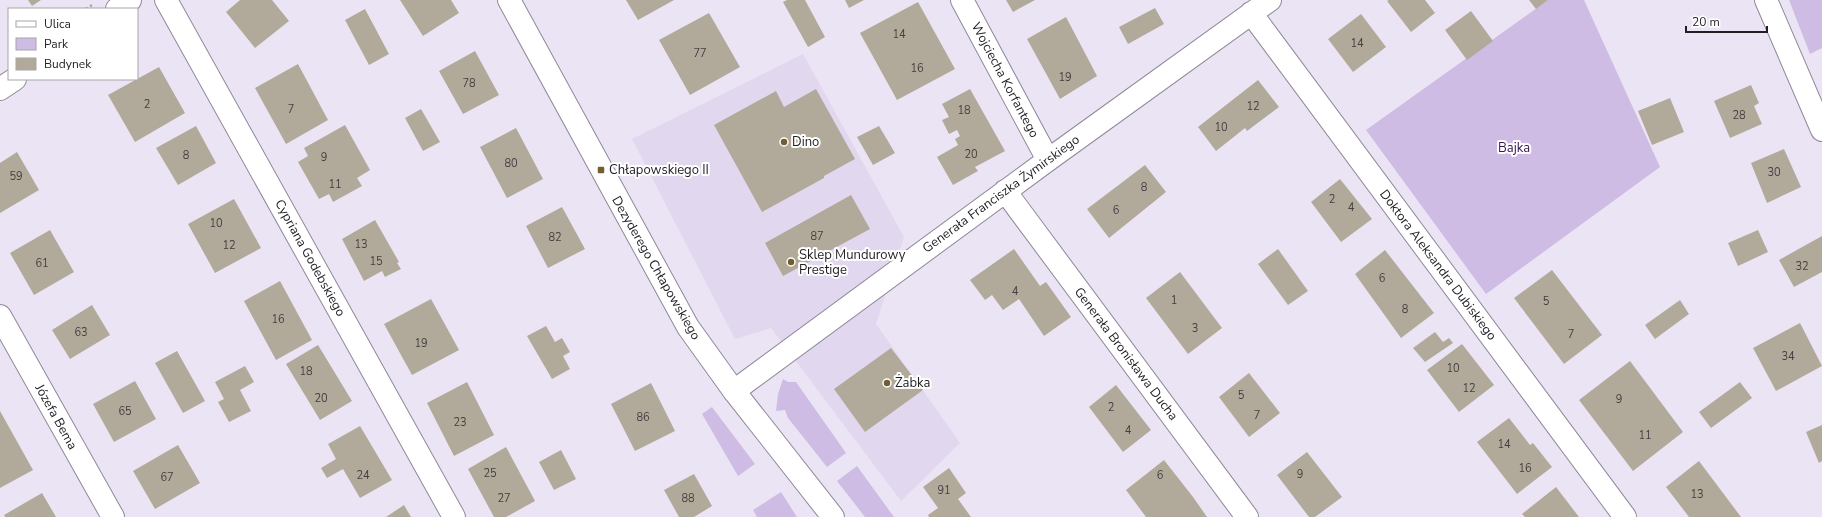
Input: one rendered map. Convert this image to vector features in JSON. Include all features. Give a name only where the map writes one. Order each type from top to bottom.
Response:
[{"type":"street","points":[[118,8],[130,0]]},
{"type":"street","name":"Cypriana Godebskiego","points":[[166,0],[454,517]]},
{"type":"street","name":"Dezyderego Chłapowskiego","points":[[509,0],[688,327],[734,391],[833,517]]},
{"type":"street","name":"Wojciecha Korfantego","points":[[962,0],[1048,160]]},
{"type":"street","name":"Generała Franciszka Żymirskiego","points":[[734,391],[1005,191],[1270,0]]},
{"type":"street","points":[[1766,0],[1822,130]]},
{"type":"street","name":"Doktora Aleksandra Dubiskiego","points":[[1251,13],[1624,517]]},
{"type":"street","points":[[0,89],[14,80]]},
{"type":"street","name":"Generała Bronisława Ducha","points":[[1005,191],[1247,517]]},
{"type":"street","name":"Józefa Bema","points":[[0,316],[113,517]]},
{"type":"shaded area","points":[[803,54],[904,237],[876,324],[960,443],[901,501],[771,328],[735,339],[632,139]]},
{"type":"green space","name":"Bajka","points":[[1548,0],[1584,0],[1660,167],[1486,294],[1366,130]]},
{"type":"green space","points":[[1789,0],[1822,0],[1822,48],[1810,54]]},
{"type":"green space","points":[[783,379],[788,382],[796,382],[846,453],[827,467],[788,418],[785,410],[776,411],[778,394]]},
{"type":"green space","points":[[712,407],[755,464],[738,476],[702,414]]},
{"type":"green space","points":[[857,466],[894,517],[865,517],[837,481]]},
{"type":"green space","points":[[781,492],[797,517],[757,517],[753,510]]},
{"type":"building","points":[[28,0],[41,0],[32,6]]},
{"type":"building","points":[[240,0],[272,0],[289,21],[255,48],[226,12]]},
{"type":"building","points":[[400,0],[451,0],[459,13],[423,36]]},
{"type":"building","points":[[626,0],[674,0],[638,20]]},
{"type":"building","points":[[787,0],[805,0],[825,37],[808,47],[783,2]]},
{"type":"building","points":[[845,0],[864,0],[849,8]]},
{"type":"building","points":[[1006,0],[1035,0],[1013,12]]},
{"type":"building","points":[[1425,0],[1435,13],[1411,32],[1387,1]]},
{"type":"building","points":[[1529,0],[1548,0],[1536,9]]},
{"type":"building","points":[[918,2],[955,69],[897,100],[860,33]]},
{"type":"building","points":[[1155,8],[1164,24],[1128,44],[1119,27]]},
{"type":"building","points":[[365,9],[389,54],[369,65],[345,20]]},
{"type":"building","points":[[1471,11],[1493,41],[1467,60],[1445,30]]},
{"type":"building","points":[[709,13],[740,67],[690,95],[659,40]]},
{"type":"building","points":[[1361,14],[1386,47],[1353,72],[1328,39]]},
{"type":"building","points":[[1066,17],[1097,76],[1060,99],[1027,39]]},
{"type":"building","points":[[475,51],[499,95],[463,114],[439,71]]},
{"type":"building","points":[[298,64],[328,120],[286,144],[255,88]]},
{"type":"building","points":[[159,67],[185,113],[135,142],[108,95],[138,80],[138,79]]},
{"type":"building","points":[[1258,80],[1279,107],[1247,131],[1245,128],[1216,151],[1198,127]]},
{"type":"building","points":[[1751,85],[1759,103],[1754,106],[1762,124],[1730,138],[1714,101]]},
{"type":"building","name":"Dino","points":[[816,89],[855,159],[762,212],[714,125],[776,91],[784,107]]},
{"type":"building","points":[[970,89],[1005,151],[975,167],[978,171],[953,185],[937,157],[958,145],[955,139],[960,136],[957,130],[949,134],[942,120],[949,117],[942,104]]},
{"type":"building","points":[[1670,98],[1684,132],[1652,145],[1638,111]]},
{"type":"building","points":[[421,109],[440,142],[423,151],[405,118]]},
{"type":"building","points":[[345,125],[370,170],[357,178],[362,186],[333,202],[329,194],[319,199],[298,162],[308,156],[304,148]]},
{"type":"building","points":[[196,126],[216,163],[178,185],[156,148]]},
{"type":"building","points":[[879,126],[895,153],[873,165],[857,137]]},
{"type":"building","points":[[516,128],[543,179],[507,198],[480,147]]},
{"type":"building","points":[[1784,149],[1801,187],[1767,203],[1751,163]]},
{"type":"building","points":[[17,152],[39,190],[0,213],[0,163]]},
{"type":"building","points":[[1145,165],[1166,192],[1109,238],[1087,209]]},
{"type":"building","points":[[1340,179],[1372,219],[1341,242],[1311,202]]},
{"type":"building","points":[[851,195],[870,229],[783,276],[765,243]]},
{"type":"building","points":[[234,199],[261,248],[215,273],[188,224]]},
{"type":"building","points":[[562,207],[585,249],[548,268],[526,226]]},
{"type":"building","points":[[375,220],[399,262],[397,263],[401,269],[385,277],[382,271],[364,281],[342,239]]},
{"type":"building","points":[[50,230],[74,272],[34,295],[10,253]]},
{"type":"building","points":[[1758,230],[1768,252],[1738,266],[1728,243]]},
{"type":"building","points":[[1822,236],[1822,272],[1794,287],[1779,260]]},
{"type":"building","points":[[1014,249],[1040,286],[1046,282],[1071,317],[1044,336],[1019,299],[1003,310],[992,295],[985,300],[970,280]]},
{"type":"building","points":[[1278,249],[1308,291],[1288,305],[1258,264]]},
{"type":"building","points":[[1385,250],[1434,313],[1401,338],[1355,274]]},
{"type":"building","points":[[1552,270],[1602,335],[1564,364],[1514,298]]},
{"type":"building","points":[[1180,272],[1222,328],[1188,354],[1146,298]]},
{"type":"building","points":[[280,281],[312,340],[276,360],[244,301]]},
{"type":"building","points":[[431,299],[459,350],[412,375],[384,324]]},
{"type":"building","points":[[1680,300],[1689,314],[1655,339],[1645,325]]},
{"type":"building","points":[[92,305],[110,335],[70,359],[52,330]]},
{"type":"building","points":[[1800,323],[1822,366],[1776,391],[1753,348]]},
{"type":"building","points":[[546,326],[555,342],[562,338],[570,352],[563,356],[570,369],[552,379],[527,336]]},
{"type":"building","points":[[1435,332],[1443,342],[1449,338],[1453,343],[1425,362],[1413,348]]},
{"type":"building","points":[[1462,344],[1494,385],[1459,412],[1427,370]]},
{"type":"building","points":[[318,345],[352,401],[320,420],[286,364]]},
{"type":"building","name":"Żabka","points":[[891,348],[923,390],[865,432],[834,389]]},
{"type":"building","points":[[177,351],[205,401],[183,413],[155,363]]},
{"type":"building","points":[[1630,361],[1683,432],[1633,471],[1579,400]]},
{"type":"building","points":[[245,366],[254,382],[240,390],[251,411],[229,422],[218,402],[224,399],[215,382]]},
{"type":"building","points":[[1249,373],[1280,413],[1249,437],[1219,397]]},
{"type":"building","points":[[135,381],[156,419],[114,442],[93,404]]},
{"type":"building","points":[[467,382],[494,435],[454,456],[427,403]]},
{"type":"building","points":[[1740,382],[1752,398],[1711,428],[1699,412]]},
{"type":"building","points":[[651,383],[675,431],[635,451],[611,404]]},
{"type":"building","points":[[1116,385],[1151,430],[1123,452],[1089,407]]},
{"type":"building","points":[[0,411],[33,470],[0,488]]},
{"type":"building","points":[[1509,418],[1530,445],[1533,443],[1552,467],[1517,494],[1477,442]]},
{"type":"building","points":[[1822,425],[1822,461],[1819,463],[1806,432]]},
{"type":"building","points":[[360,426],[392,480],[360,498],[343,469],[327,478],[321,468],[336,459],[328,444]]},
{"type":"building","points":[[178,445],[200,483],[155,509],[133,471]]},
{"type":"building","points":[[506,447],[535,501],[506,517],[494,517],[468,469]]},
{"type":"building","points":[[561,450],[576,479],[554,490],[539,462]]},
{"type":"building","points":[[1307,452],[1342,497],[1315,517],[1309,517],[1277,475]]},
{"type":"building","points":[[1164,460],[1207,517],[1146,517],[1126,490]]},
{"type":"building","points":[[1699,461],[1741,517],[1689,517],[1666,487]]},
{"type":"building","points":[[949,468],[966,493],[958,499],[971,517],[929,517],[928,515],[938,508],[923,487]]},
{"type":"building","points":[[694,474],[712,506],[694,517],[679,517],[664,490]]},
{"type":"building","points":[[1556,487],[1579,517],[1525,517],[1522,514]]},
{"type":"building","points":[[42,493],[56,517],[5,517],[4,515]]},
{"type":"building","points":[[404,505],[411,517],[386,517]]},
{"type":"place","name":"Dino","points":[[784,142]]},
{"type":"place","name":"Chłapowskiego II","points":[[601,170]]},
{"type":"place","name":"Sklep Mundurowy Prestige","points":[[791,262]]},
{"type":"place","name":"Żabka","points":[[887,383]]}]
